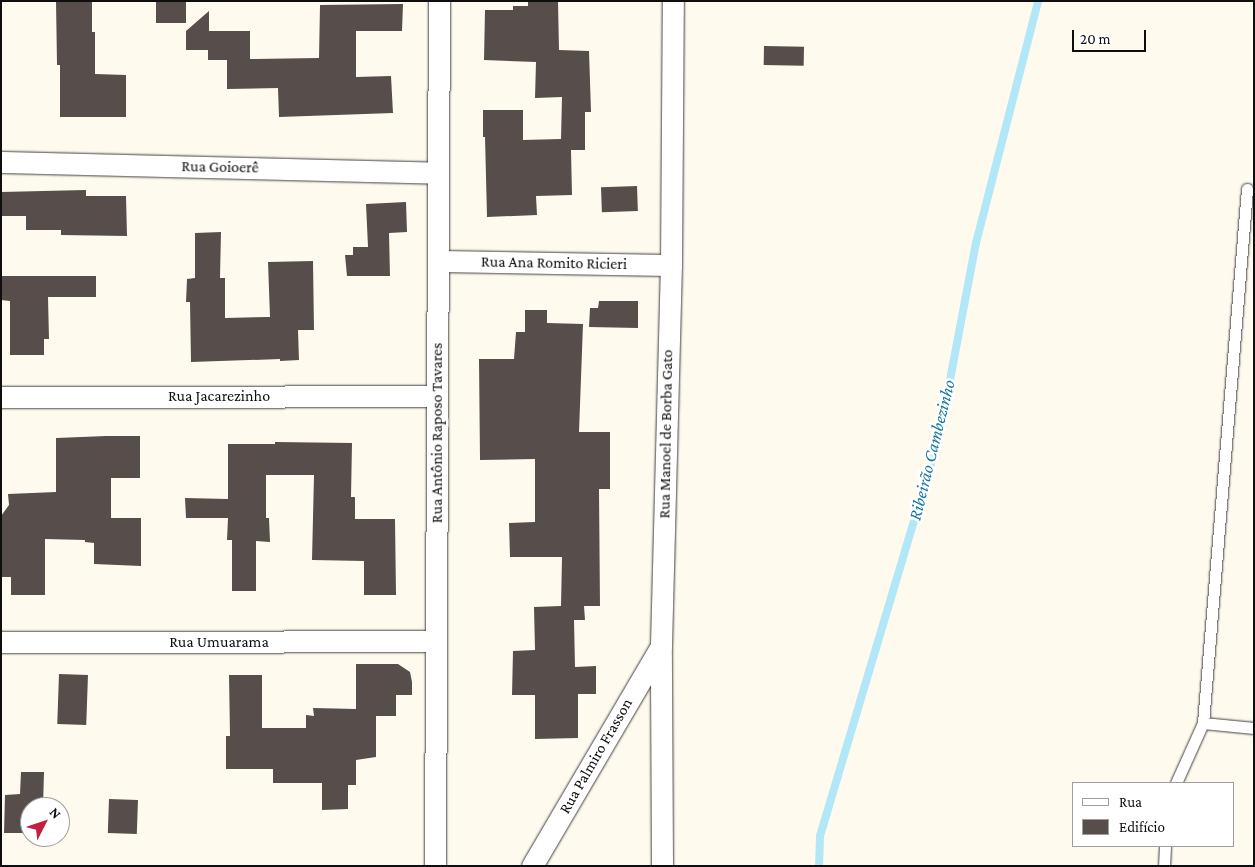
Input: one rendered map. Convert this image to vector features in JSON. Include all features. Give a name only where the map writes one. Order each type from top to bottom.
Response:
[{"type":"street","name":"Rua Antônio Raposo Tavares","points":[[435,866],[439,1]]},
{"type":"street","name":"Rua Manoel de Borba Gato","points":[[662,866],[661,645],[671,265],[673,1]]},
{"type":"street","name":"Rua Goioerê","points":[[1,162],[438,173]]},
{"type":"street","name":"Rua Ana Romito Ricieri","points":[[438,261],[671,265]]},
{"type":"street","name":"Rua Jacarezinho","points":[[1,397],[437,396]]},
{"type":"street","name":"Rua Umuarama","points":[[1,642],[436,641]]},
{"type":"street","name":"Rua Palmiro Frasson","points":[[532,866],[661,645]]},
{"type":"lane","points":[[1176,782],[1203,723],[1247,189]]},
{"type":"lane","points":[[1203,723],[1254,728]]},
{"type":"lane","points":[[1164,866],[1165,847]]},
{"type":"building","points":[[56,1],[92,1],[92,32],[95,32],[95,74],[126,75],[126,117],[60,117],[60,65],[57,65]]},
{"type":"building","points":[[156,1],[186,1],[186,23],[156,23]]},
{"type":"building","points":[[528,1],[558,1],[559,50],[589,51],[591,112],[585,112],[585,150],[571,150],[572,195],[536,196],[537,215],[487,217],[483,110],[523,110],[523,140],[561,139],[562,97],[535,98],[536,62],[484,60],[485,10],[513,10],[513,6],[528,6]]},
{"type":"building","points":[[403,4],[402,31],[356,31],[356,77],[391,76],[393,113],[279,117],[278,88],[227,89],[227,60],[208,60],[208,50],[186,50],[186,31],[209,11],[209,31],[250,31],[250,59],[319,58],[320,5]]},
{"type":"building","points":[[764,46],[804,47],[804,66],[764,65]]},
{"type":"building","points":[[637,186],[638,211],[602,212],[601,187]]},
{"type":"building","points":[[86,190],[86,196],[126,196],[127,236],[61,235],[61,230],[26,230],[26,216],[1,216],[1,192]]},
{"type":"building","points":[[406,202],[407,232],[389,233],[390,276],[347,276],[345,255],[353,255],[353,247],[368,247],[366,204]]},
{"type":"building","points":[[221,232],[220,278],[225,278],[225,318],[270,317],[268,262],[313,261],[314,330],[298,330],[299,360],[191,362],[190,302],[186,302],[187,279],[195,278],[195,233]]},
{"type":"building","points":[[1,276],[96,276],[96,297],[48,297],[49,339],[44,339],[44,355],[10,355],[10,301],[1,300]]},
{"type":"building","points":[[599,301],[638,301],[638,328],[589,327],[590,308],[598,308]]},
{"type":"building","points":[[525,310],[547,310],[547,323],[583,324],[579,432],[610,432],[610,489],[599,489],[600,606],[584,606],[585,620],[574,620],[575,667],[596,666],[596,694],[578,694],[578,738],[535,739],[535,695],[512,695],[513,651],[535,650],[534,607],[561,606],[562,557],[510,557],[509,523],[535,522],[535,459],[480,460],[479,359],[514,359],[516,332],[525,332]]},
{"type":"building","points":[[140,436],[140,478],[111,478],[111,518],[141,518],[141,566],[94,564],[94,543],[85,542],[85,540],[45,539],[45,595],[11,595],[11,577],[1,577],[1,516],[9,505],[8,494],[56,492],[56,438]]},
{"type":"building","points":[[275,442],[352,443],[351,497],[355,497],[355,519],[395,519],[396,595],[364,595],[364,561],[312,560],[314,475],[266,475],[266,518],[269,518],[270,542],[256,541],[256,591],[232,591],[232,540],[227,540],[228,518],[186,518],[185,498],[228,499],[228,444],[275,444]]},
{"type":"building","points":[[356,664],[398,664],[410,672],[412,695],[396,695],[396,716],[376,716],[376,757],[356,760],[356,785],[348,785],[348,809],[322,810],[322,783],[273,783],[273,769],[226,769],[226,736],[230,736],[229,675],[262,675],[262,728],[306,728],[306,715],[314,716],[313,708],[356,709]]},
{"type":"building","points":[[59,674],[88,675],[86,725],[57,724]]},
{"type":"building","points":[[21,772],[44,772],[43,797],[20,797],[20,833],[4,833],[5,795],[20,794]]},
{"type":"building","points":[[109,799],[138,800],[137,834],[108,833]]},
{"type":"waterway","name":"Ribeirão Cambezinho","points":[[819,866],[820,836],[940,433],[976,243],[1038,1]]}]
